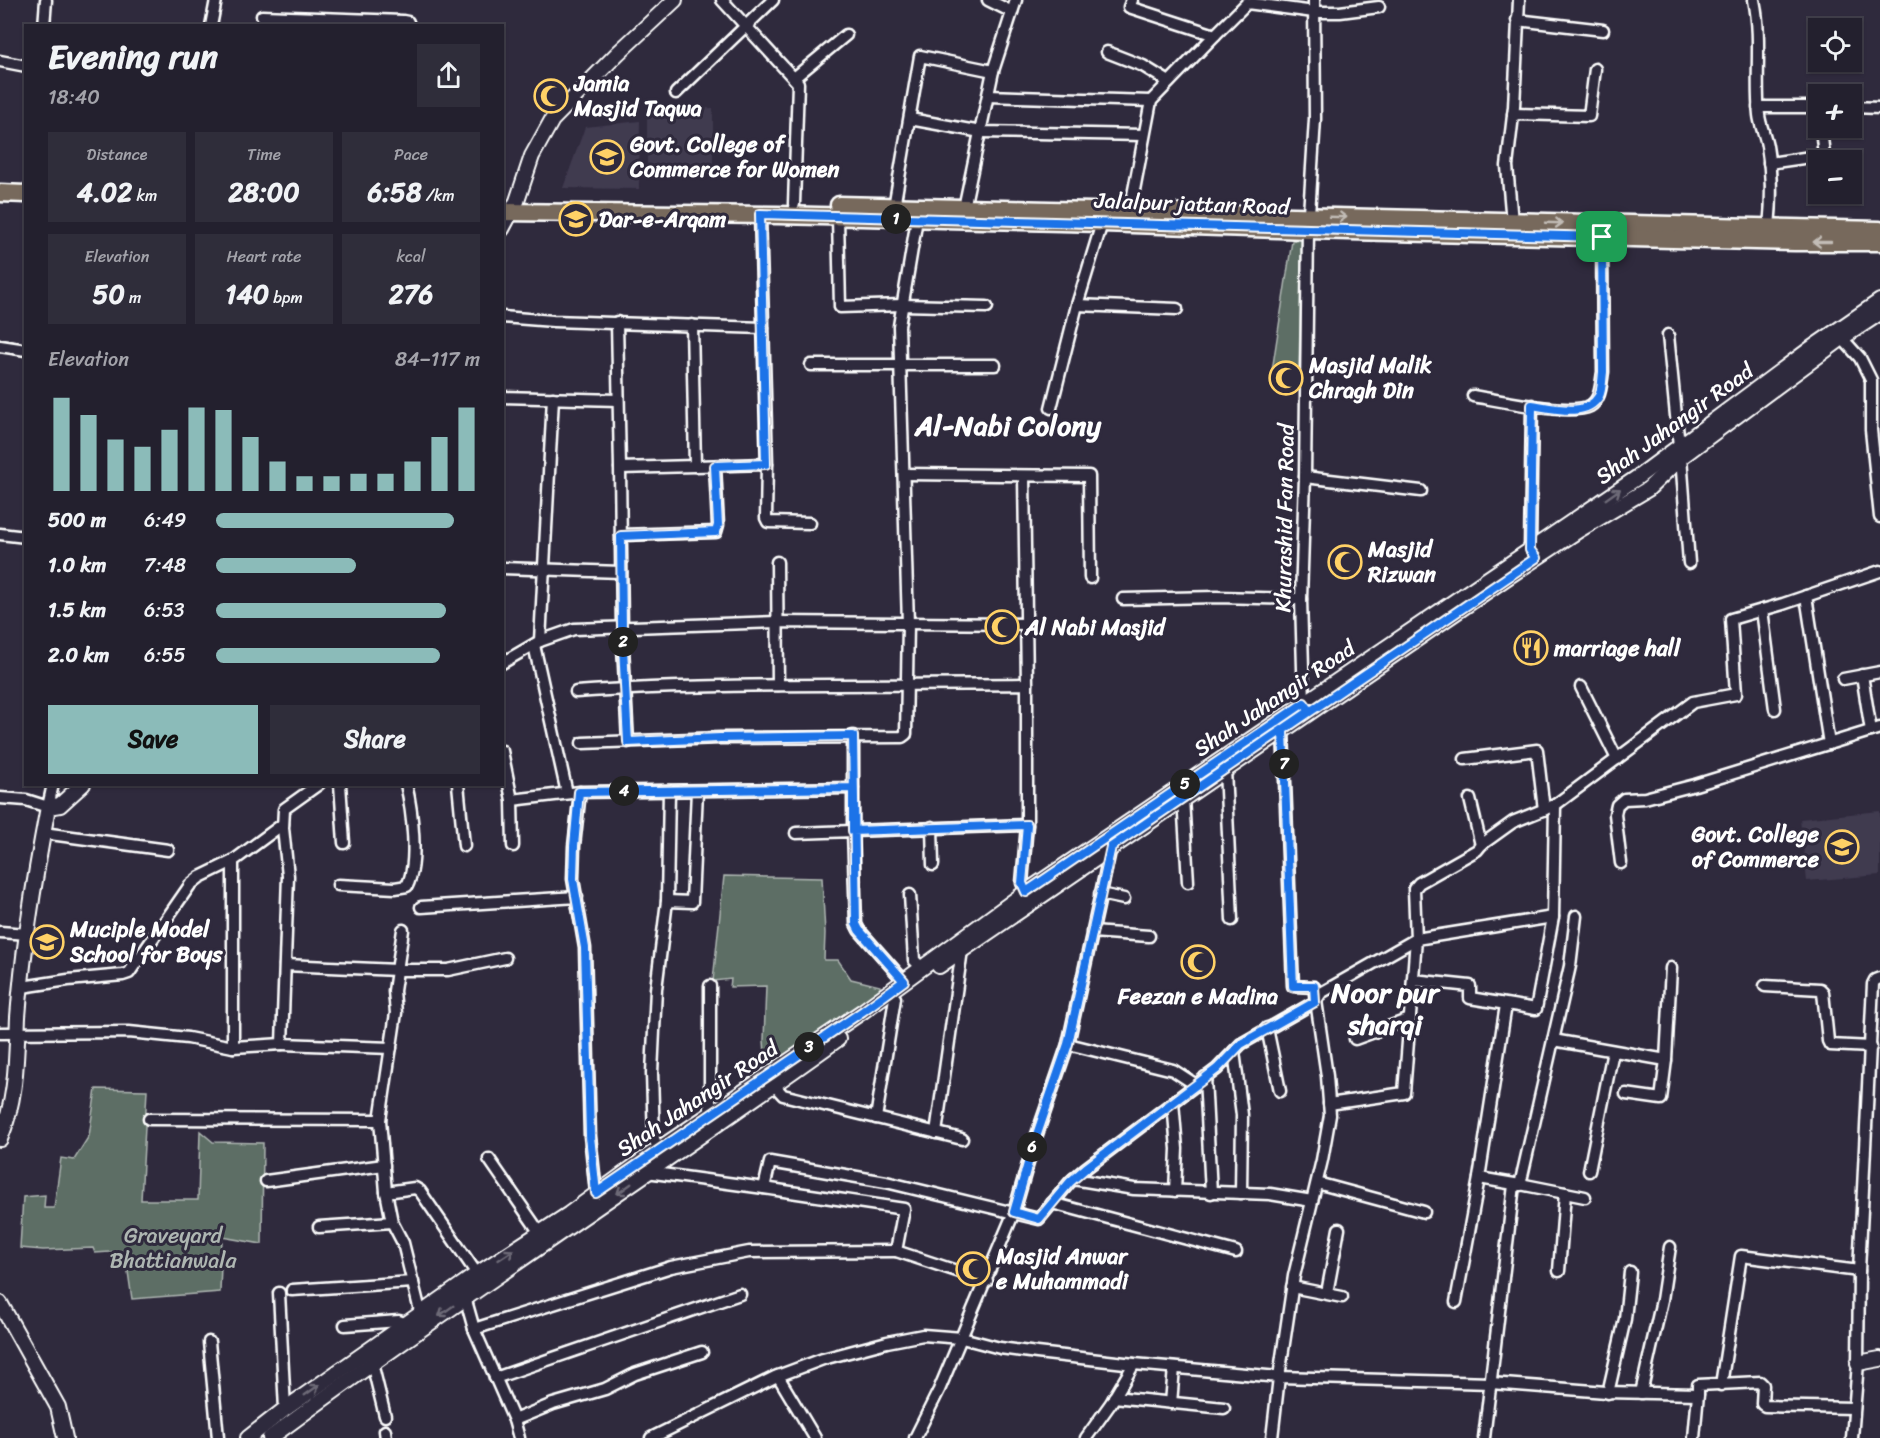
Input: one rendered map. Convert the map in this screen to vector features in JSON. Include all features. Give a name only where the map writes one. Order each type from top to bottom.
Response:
[{"type":"main road","points":[[0,193],[24,194]]},
{"type":"main road","points":[[0,204],[24,204]]},
{"type":"main road","name":"Jalalpur jattan Road","points":[[508,207],[894,207],[1102,222],[1308,223],[1602,237],[1769,228],[1880,230]]},
{"type":"main road","name":"Jalalpur jattan Road","points":[[508,207],[760,214],[784,207],[838,217],[917,219],[952,212],[1130,211],[1221,221]]},
{"type":"main road","name":"Jalalpur jattan Road","points":[[1308,223],[1512,222],[1672,233],[1880,242]]},
{"type":"street","points":[[44,24],[46,0]]},
{"type":"street","points":[[211,24],[216,0]]},
{"type":"street","points":[[504,222],[508,207],[532,156],[552,120],[675,0]]},
{"type":"street","points":[[723,0],[798,83],[784,207]]},
{"type":"street","points":[[676,93],[773,0]]},
{"type":"street","points":[[988,0],[1012,12]]},
{"type":"street","points":[[952,212],[981,132],[993,71],[1016,0]]},
{"type":"street","points":[[1132,0],[1129,7],[1215,35]]},
{"type":"street","points":[[1512,222],[1508,166],[1519,0]]},
{"type":"street","points":[[1754,0],[1759,65],[1758,107],[1773,189],[1769,228]]},
{"type":"street","points":[[1130,211],[1151,101],[1247,3],[1314,6],[1340,12],[1379,7]]},
{"type":"street","name":"Khurashid Fan Road","points":[[1307,707],[1302,599],[1308,223],[1315,119],[1314,6]]},
{"type":"street","points":[[262,15],[403,21],[408,24]]},
{"type":"street","points":[[1517,20],[1603,30]]},
{"type":"street","points":[[794,78],[846,35]]},
{"type":"street","points":[[1107,52],[1143,66],[1169,82]]},
{"type":"street","points":[[894,207],[920,56],[993,71]]},
{"type":"street","points":[[0,61],[24,66]]},
{"type":"street","points":[[1513,114],[1589,116],[1595,69]]},
{"type":"street","points":[[988,96],[1151,101]]},
{"type":"street","points":[[1758,107],[1808,107]]},
{"type":"street","points":[[1862,107],[1880,108]]},
{"type":"street","points":[[910,119],[981,132],[1144,135]]},
{"type":"street","points":[[1769,163],[1824,155],[1822,138]]},
{"type":"street","points":[[760,214],[766,518],[768,522],[810,523]]},
{"type":"street","points":[[838,217],[840,307],[902,305],[987,307]]},
{"type":"street","points":[[582,743],[720,738],[902,737],[906,734],[908,624],[899,326],[917,219]]},
{"type":"street","points":[[1051,408],[1077,305],[1102,222]]},
{"type":"street","points":[[1473,396],[1557,409],[1579,409],[1592,406],[1600,394],[1603,372],[1602,237]]},
{"type":"street","name":"Shah Jahangir Road","points":[[1680,452],[1809,350],[1880,301]]},
{"type":"street","points":[[1077,305],[1177,309]]},
{"type":"street","points":[[1307,707],[1533,554],[1648,489],[1680,452],[1880,313]]},
{"type":"street","points":[[504,317],[763,328]]},
{"type":"street","points":[[617,322],[622,628],[628,742]]},
{"type":"street","points":[[692,325],[695,466]]},
{"type":"street","points":[[1668,335],[1689,562]]},
{"type":"street","points":[[1842,338],[1860,358],[1871,380],[1871,430],[1880,518]]},
{"type":"street","points":[[0,346],[24,350]]},
{"type":"street","points":[[811,365],[995,365]]},
{"type":"street","points":[[504,397],[618,400]]},
{"type":"street","points":[[553,398],[544,569],[537,643],[567,793]]},
{"type":"street","points":[[1532,405],[1533,554]]},
{"type":"street","points":[[620,468],[766,464]]},
{"type":"street","points":[[621,536],[716,532],[718,525],[715,466]]},
{"type":"street","points":[[904,474],[1089,476],[1090,578]]},
{"type":"street","points":[[1024,476],[1028,624],[1027,825],[1022,883],[1026,892]]},
{"type":"street","points":[[1305,477],[1421,491]]},
{"type":"street","points":[[0,534],[24,537]]},
{"type":"street","points":[[777,562],[778,685]]},
{"type":"street","points":[[504,568],[621,572]]},
{"type":"street","points":[[1329,1104],[1404,1093],[1416,939],[1414,889],[1416,886],[1477,850],[1513,822],[1556,805],[1693,702],[1736,694],[1730,621],[1734,617],[1880,571]]},
{"type":"street","points":[[1806,596],[1829,744]]},
{"type":"street","points":[[1123,599],[1217,597],[1302,599]]},
{"type":"street","points":[[1762,610],[1775,709]]},
{"type":"street","points":[[504,662],[537,643],[574,629],[777,622],[1028,624]]},
{"type":"street","points":[[1843,680],[1880,672]]},
{"type":"street","points":[[1621,863],[1615,813],[1617,806],[1624,799],[1645,798],[1695,785],[1876,729],[1862,675]]},
{"type":"street","points":[[576,692],[778,685],[1027,684]]},
{"type":"street","points":[[1581,687],[1617,759]]},
{"type":"street","name":"Shah Jahangir Road","points":[[270,1438],[372,1363],[584,1218],[962,950],[1283,730],[1307,707]]},
{"type":"street","name":"Shah Jahangir Road","points":[[248,1438],[285,1409],[477,1274],[863,1011],[1026,892],[1307,707]]},
{"type":"street","points":[[1272,1438],[1292,1287],[1317,1183],[1330,1115],[1327,1076],[1314,986],[1293,986],[1283,730]]},
{"type":"street","points":[[853,736],[856,924],[904,981]]},
{"type":"street","points":[[1465,759],[1537,750],[1544,810]]},
{"type":"street","points":[[504,760],[513,800],[513,846]]},
{"type":"street","points":[[1225,769],[1232,920]]},
{"type":"street","points":[[0,1139],[6,1125],[15,1086],[28,934],[53,786]]},
{"type":"street","points":[[0,798],[26,800],[48,807],[60,805],[81,786]]},
{"type":"street","points":[[282,1044],[288,876],[283,824],[284,809],[315,786]]},
{"type":"street","points":[[340,786],[344,843]]},
{"type":"street","points":[[338,885],[395,888],[403,888],[407,885],[411,879],[413,851],[410,799],[407,786]]},
{"type":"street","points":[[458,786],[464,846]]},
{"type":"street","points":[[513,800],[579,792],[853,788]]},
{"type":"street","points":[[658,1150],[654,1139],[652,1073],[656,989],[667,900],[669,791]]},
{"type":"street","points":[[667,900],[692,902],[697,791]]},
{"type":"street","points":[[579,792],[573,879],[585,948],[590,1136],[596,1193]]},
{"type":"street","points":[[1183,798],[1188,882]]},
{"type":"street","points":[[1470,800],[1481,845]]},
{"type":"street","points":[[1413,980],[1470,986],[1470,998],[1536,1009],[1553,917],[1556,805]]},
{"type":"street","points":[[22,987],[129,973],[190,885],[200,877],[234,861],[283,824]]},
{"type":"street","points":[[796,833],[1027,825]]},
{"type":"street","points":[[933,827],[933,865]]},
{"type":"street","points":[[43,833],[168,850]]},
{"type":"street","points":[[915,1438],[939,1390],[987,1281],[1014,1212],[1033,1146],[1068,1044],[1111,847]]},
{"type":"street","points":[[233,1047],[234,861]]},
{"type":"street","points":[[1100,894],[1124,899]]},
{"type":"street","points":[[910,895],[914,960],[921,968]]},
{"type":"street","points":[[421,907],[577,897]]},
{"type":"street","points":[[1484,1438],[1517,1184],[1570,966],[1576,916]]},
{"type":"street","points":[[764,1188],[771,1162],[886,1182],[1039,1219],[1073,1179],[1217,1069],[1234,1051],[1267,1028],[1315,1002],[1321,993],[1416,939],[1553,917]]},
{"type":"street","points":[[403,930],[394,990],[396,1013],[380,1120],[386,1192],[392,1222],[403,1243],[421,1315]]},
{"type":"street","points":[[0,932],[28,934]]},
{"type":"street","points":[[1092,932],[1149,936]]},
{"type":"street","points":[[936,1133],[962,950]]},
{"type":"street","points":[[285,965],[448,970],[505,958]]},
{"type":"street","points":[[1626,1094],[1661,1099],[1666,1060],[1671,968]]},
{"type":"street","points":[[1852,1438],[1858,1363],[1859,1271],[1873,984],[1880,978]]},
{"type":"street","points":[[710,986],[710,1115]]},
{"type":"street","points":[[1765,986],[1820,989],[1823,992],[1830,1045],[1871,1047]]},
{"type":"street","points":[[876,1118],[895,998]]},
{"type":"street","points":[[1456,1302],[1479,1178],[1506,1005]]},
{"type":"street","points":[[1355,1039],[1410,1019]]},
{"type":"street","points":[[1267,1028],[1280,1091]]},
{"type":"street","points":[[0,1033],[129,1032],[188,1038],[233,1047],[282,1044],[391,1048]]},
{"type":"street","points":[[1553,1040],[1666,1060]]},
{"type":"street","points":[[1068,1044],[1173,1070],[1201,1081]]},
{"type":"street","points":[[1234,1051],[1242,1115],[1241,1193]]},
{"type":"street","points":[[1589,1171],[1613,1051]]},
{"type":"street","points":[[1201,1081],[1211,1193]]},
{"type":"street","points":[[773,1084],[783,1095],[962,1139]]},
{"type":"street","points":[[1173,1102],[1177,1149],[1175,1191]]},
{"type":"street","points":[[149,1119],[380,1120]]},
{"type":"street","points":[[489,1159],[540,1233]]},
{"type":"street","points":[[266,1181],[384,1165]]},
{"type":"street","points":[[648,1172],[904,1209],[897,1251]]},
{"type":"street","points":[[1479,1178],[1585,1197]]},
{"type":"street","points":[[1073,1179],[1134,1189],[1270,1194],[1312,1201]]},
{"type":"street","points":[[1317,1183],[1424,1212]]},
{"type":"street","points":[[386,1192],[415,1188],[420,1191],[477,1274]]},
{"type":"street","points":[[1559,1271],[1565,1193]]},
{"type":"street","points":[[1052,1203],[1236,1252]]},
{"type":"street","points":[[320,1227],[392,1222]]},
{"type":"street","points":[[1327,1293],[1339,1228]]},
{"type":"street","points":[[1641,1393],[1662,1300],[1670,1247]]},
{"type":"street","points":[[474,1329],[671,1267],[749,1252],[897,1251],[987,1281]]},
{"type":"street","points":[[1721,1385],[1741,1256],[1859,1271]]},
{"type":"street","points":[[1608,1393],[1625,1319],[1630,1272]]},
{"type":"street","points":[[292,1290],[413,1282]]},
{"type":"street","points":[[1292,1287],[1342,1297]]},
{"type":"street","points":[[279,1293],[285,1409]]},
{"type":"street","points":[[495,1378],[740,1294]]},
{"type":"street","points":[[465,1298],[474,1329],[514,1420],[519,1438]]},
{"type":"street","points":[[0,1303],[58,1407],[65,1438]]},
{"type":"street","points":[[345,1325],[399,1321],[405,1324]]},
{"type":"street","points":[[651,1438],[778,1376],[823,1359],[923,1335],[962,1338],[1000,1348],[1134,1364],[1279,1377],[1491,1383],[1608,1393],[1698,1394]]},
{"type":"street","points":[[209,1342],[218,1438]]},
{"type":"street","points":[[514,1420],[553,1404],[605,1389],[634,1374],[702,1352]]},
{"type":"street","points":[[1858,1363],[1880,1359]]},
{"type":"street","points":[[372,1363],[385,1416]]},
{"type":"street","points":[[1086,1438],[1134,1364]]},
{"type":"street","points":[[1172,1403],[1174,1368]]},
{"type":"street","points":[[778,1376],[816,1438]]},
{"type":"street","points":[[1694,1438],[1698,1385],[1762,1383],[1761,1400],[1765,1406],[1854,1408]]},
{"type":"street","points":[[1114,1397],[1224,1408]]},
{"type":"shaded area","points":[[713,108],[713,168],[647,170],[647,111]]},
{"type":"shaded area","name":"Govt. College of Commerce for Women","points":[[640,121],[639,189],[563,188],[585,127]]},
{"type":"shaded area","name":"Govt. College of Commerce","points":[[1880,811],[1880,875],[1807,881],[1800,819]]},
{"type":"green space","points":[[1302,240],[1299,367],[1272,371],[1292,241]]},
{"type":"green space","points":[[724,876],[822,878],[824,960],[838,960],[851,979],[880,986],[880,992],[766,1068],[764,1040],[766,986],[730,987],[731,979],[713,981]]},
{"type":"green space","name":"Graveyard Bhattianwala","points":[[96,1089],[147,1090],[141,1200],[198,1200],[200,1131],[213,1142],[263,1143],[262,1244],[222,1237],[220,1292],[132,1299],[125,1251],[95,1253],[93,1248],[43,1250],[20,1248],[23,1197],[45,1195],[44,1208],[54,1208],[61,1158],[74,1160],[89,1136]]},
{"type":"place","name":"Jamia Masjid Taqwa","points":[[551,96]]},
{"type":"place","name":"Govt. College of Commerce for Women","points":[[607,157]]},
{"type":"place","name":"Dar-e-Arqam","points":[[576,219]]},
{"type":"place","name":"Masjid Malik Chragh Din","points":[[1286,378]]},
{"type":"place","name":"Masjid Rizwan","points":[[1345,562]]},
{"type":"place","name":"Al Nabi Masjid","points":[[1002,627]]},
{"type":"place","name":"marriage hall","points":[[1531,648]]},
{"type":"place","name":"Govt. College of Commerce","points":[[1842,847]]},
{"type":"place","name":"Muciple Model School for Boys","points":[[47,942]]},
{"type":"place","name":"Feezan e Madina","points":[[1198,962]]},
{"type":"place","name":"Masjid Anwar e Muhammadi","points":[[973,1269]]},
{"type":"district","name":"Al-Nabi Colony","points":[[1008,425]]},
{"type":"district","name":"Noor pur sharqi","points":[[1385,1008]]},
{"type":"route","points":[[1602,237],[760,214],[766,464],[715,466],[718,525],[716,532],[621,536],[622,628],[628,742],[853,736],[853,788],[853,831],[856,924],[904,981],[596,1193],[590,1136],[585,948],[573,879],[579,792],[853,788],[853,831],[1027,825],[1022,883],[1026,892],[1304,703],[1310,711],[1111,847],[1068,1044],[1033,1146],[1014,1212],[1039,1219],[1070,1182],[1086,1168],[1217,1069],[1241,1044],[1315,1002],[1314,986],[1293,986],[1283,730],[1536,558],[1530,550],[1532,405],[1557,409],[1579,409],[1592,406],[1600,394],[1603,372],[1602,237]]}]
